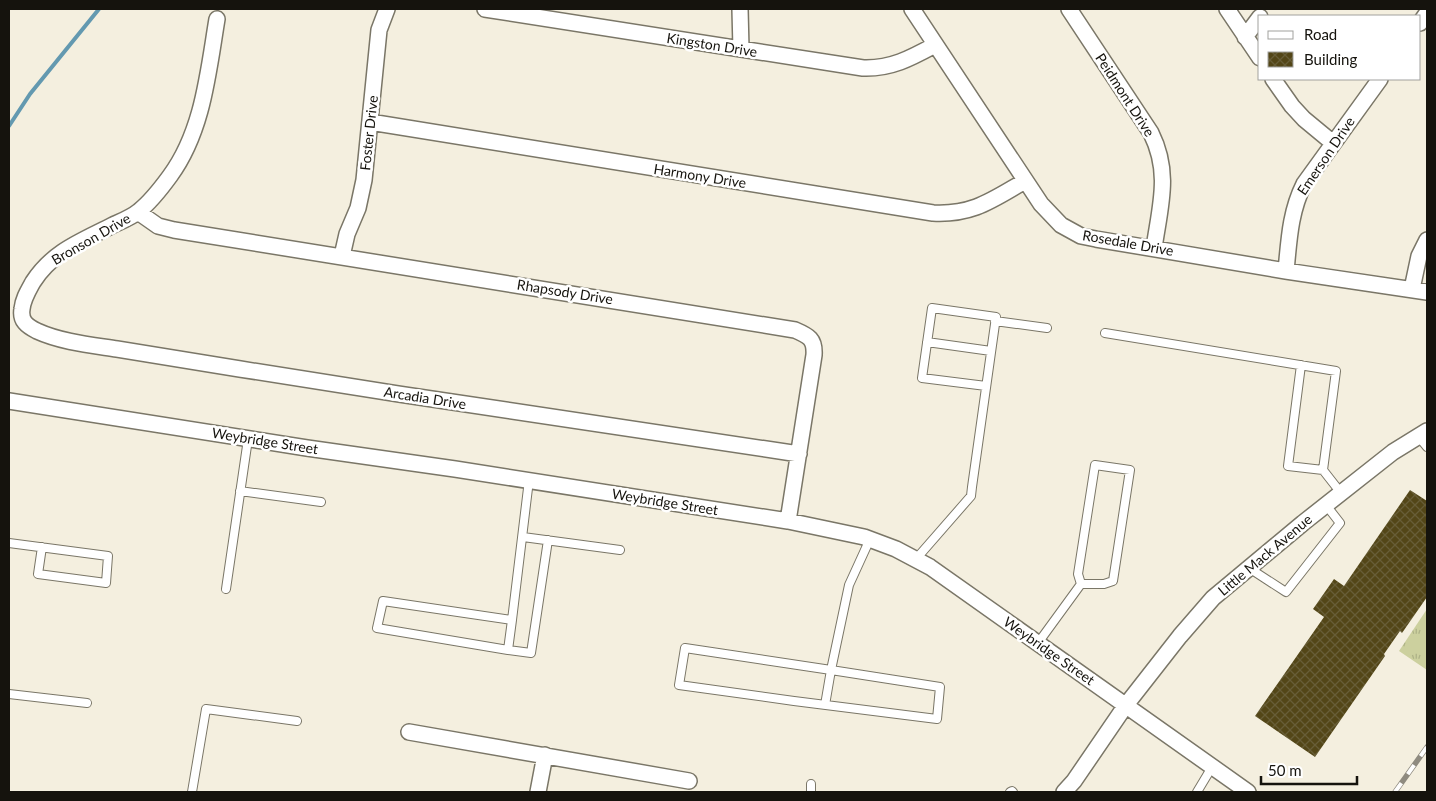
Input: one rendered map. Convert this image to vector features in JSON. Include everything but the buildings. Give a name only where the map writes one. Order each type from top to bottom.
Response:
[{"type":"street","name":"Foster Drive","points":[[342,256],[347,234],[358,208],[364,180],[379,30],[387,9]]},
{"type":"street","name":"Kingston Drive","points":[[485,9],[875,69],[907,61],[935,45]]},
{"type":"street","points":[[740,9],[741,49]]},
{"type":"street","name":"Rosedale Drive","points":[[912,9],[1025,181],[1052,217],[1072,232],[1096,239],[1286,271],[1427,292]]},
{"type":"street","name":"Peidmont Drive","points":[[1069,9],[1151,133],[1158,147],[1162,162],[1163,186],[1154,248]]},
{"type":"street","points":[[1227,9],[1258,55]]},
{"type":"street","name":"Bronson Drive","points":[[51,336],[23,321],[21,314],[27,292],[41,270],[54,257],[138,212],[169,177],[188,144],[198,116],[206,83],[217,19]]},
{"type":"street","points":[[1246,37],[1258,20]]},
{"type":"street","points":[[1274,80],[1292,106],[1304,119],[1333,143]]},
{"type":"street","name":"Emerson Drive","points":[[1286,271],[1291,218],[1298,196],[1311,172],[1379,80]]},
{"type":"street","name":"Harmony Drive","points":[[370,122],[934,213],[949,214],[973,209],[993,200],[1025,181]]},
{"type":"street","name":"Rhapsody Drive","points":[[138,212],[158,226],[174,230],[795,330],[806,335],[813,343],[814,355],[788,521]]},
{"type":"street","points":[[1412,290],[1419,256],[1427,240]]},
{"type":"street","name":"Arcadia Drive","points":[[51,336],[317,382],[799,454]]},
{"type":"street","name":"Weybridge Street","points":[[9,402],[788,521],[847,532],[870,539],[916,559],[955,584],[1248,792]]},
{"type":"street","name":"Little Mack Avenue","points":[[1064,792],[1126,705],[1198,614],[1219,593],[1394,452],[1424,438]]},
{"type":"street","points":[[409,732],[689,781]]},
{"type":"street","points":[[538,792],[545,755]]},
{"type":"lane","points":[[916,559],[971,496],[996,317],[932,308],[922,378],[986,386]]},
{"type":"lane","points":[[995,321],[1047,328]]},
{"type":"lane","points":[[1105,333],[1336,371],[1323,470]]},
{"type":"lane","points":[[927,342],[991,352]]},
{"type":"lane","points":[[1301,365],[1288,466],[1323,470],[1341,493]]},
{"type":"lane","points":[[226,590],[248,439]]},
{"type":"lane","points":[[1095,465],[1130,470],[1113,581],[1104,584],[1081,584],[1078,574],[1095,465]]},
{"type":"lane","points":[[508,650],[524,537],[529,480]]},
{"type":"lane","points":[[240,491],[321,502]]},
{"type":"lane","points":[[1249,568],[1286,592],[1340,523],[1326,505]]},
{"type":"lane","points":[[524,537],[620,550]]},
{"type":"lane","points":[[825,705],[850,585],[870,539]]},
{"type":"lane","points":[[512,620],[383,602],[377,628],[531,653],[548,540]]},
{"type":"lane","points":[[9,542],[108,556],[106,583],[38,574],[42,547]]},
{"type":"lane","points":[[1038,644],[1081,584]]},
{"type":"lane","points":[[685,648],[831,670],[940,686],[937,720],[679,685],[685,648]]},
{"type":"lane","points":[[9,694],[87,703]]},
{"type":"lane","points":[[192,792],[206,709],[297,721]]},
{"type":"lane","points":[[1196,792],[1212,767]]},
{"type":"green space","points":[[1427,609],[1427,670],[1399,651]]},
{"type":"waterway","points":[[9,126],[30,94],[99,9]]},
{"type":"railway","points":[[1395,792],[1427,747]]}]
